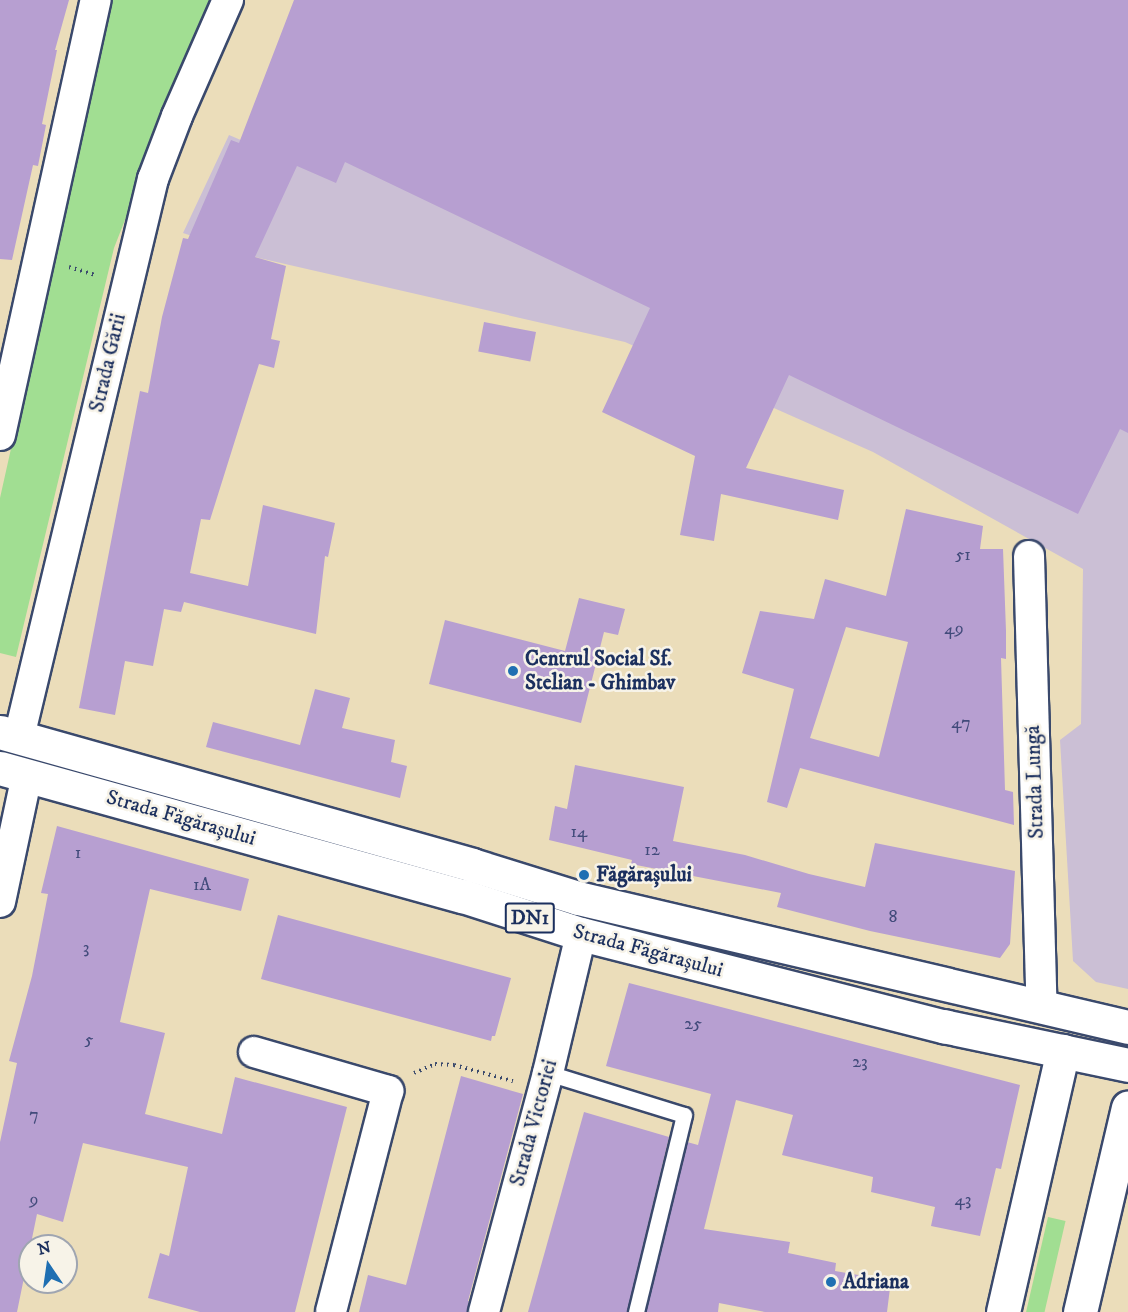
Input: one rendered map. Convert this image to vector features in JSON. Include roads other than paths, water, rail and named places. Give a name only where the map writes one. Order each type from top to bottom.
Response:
[{"type":"main road","name":"Strada Făgărașului","points":[[10,734],[461,862],[578,898],[1128,1027]]},
{"type":"main road","name":"Strada Făgărașului","points":[[14,771],[463,896],[580,934],[944,1026],[1128,1065]]},
{"type":"main road","points":[[1003,1312],[1064,1051]]},
{"type":"main road","points":[[1080,1312],[1128,1108]]},
{"type":"street","points":[[0,435],[96,0]]},
{"type":"street","name":"Strada Gării","points":[[10,734],[153,180],[177,116],[228,0]]},
{"type":"street","name":"Strada Lungă","points":[[1029,556],[1042,1008]]},
{"type":"street","points":[[0,902],[14,771]]},
{"type":"street","name":"Strada Victoriei","points":[[484,1312],[545,1081],[580,934]]},
{"type":"street","points":[[254,1052],[388,1091],[331,1312]]},
{"type":"lane","points":[[545,1081],[684,1115],[636,1312]]},
{"type":"place","name":"Centrul Social Sf. Stelian - Ghimbav","points":[[513,671]]},
{"type":"place","name":"Făgărașului","points":[[584,875]]},
{"type":"place","name":"Adriana","points":[[831,1282]]}]
